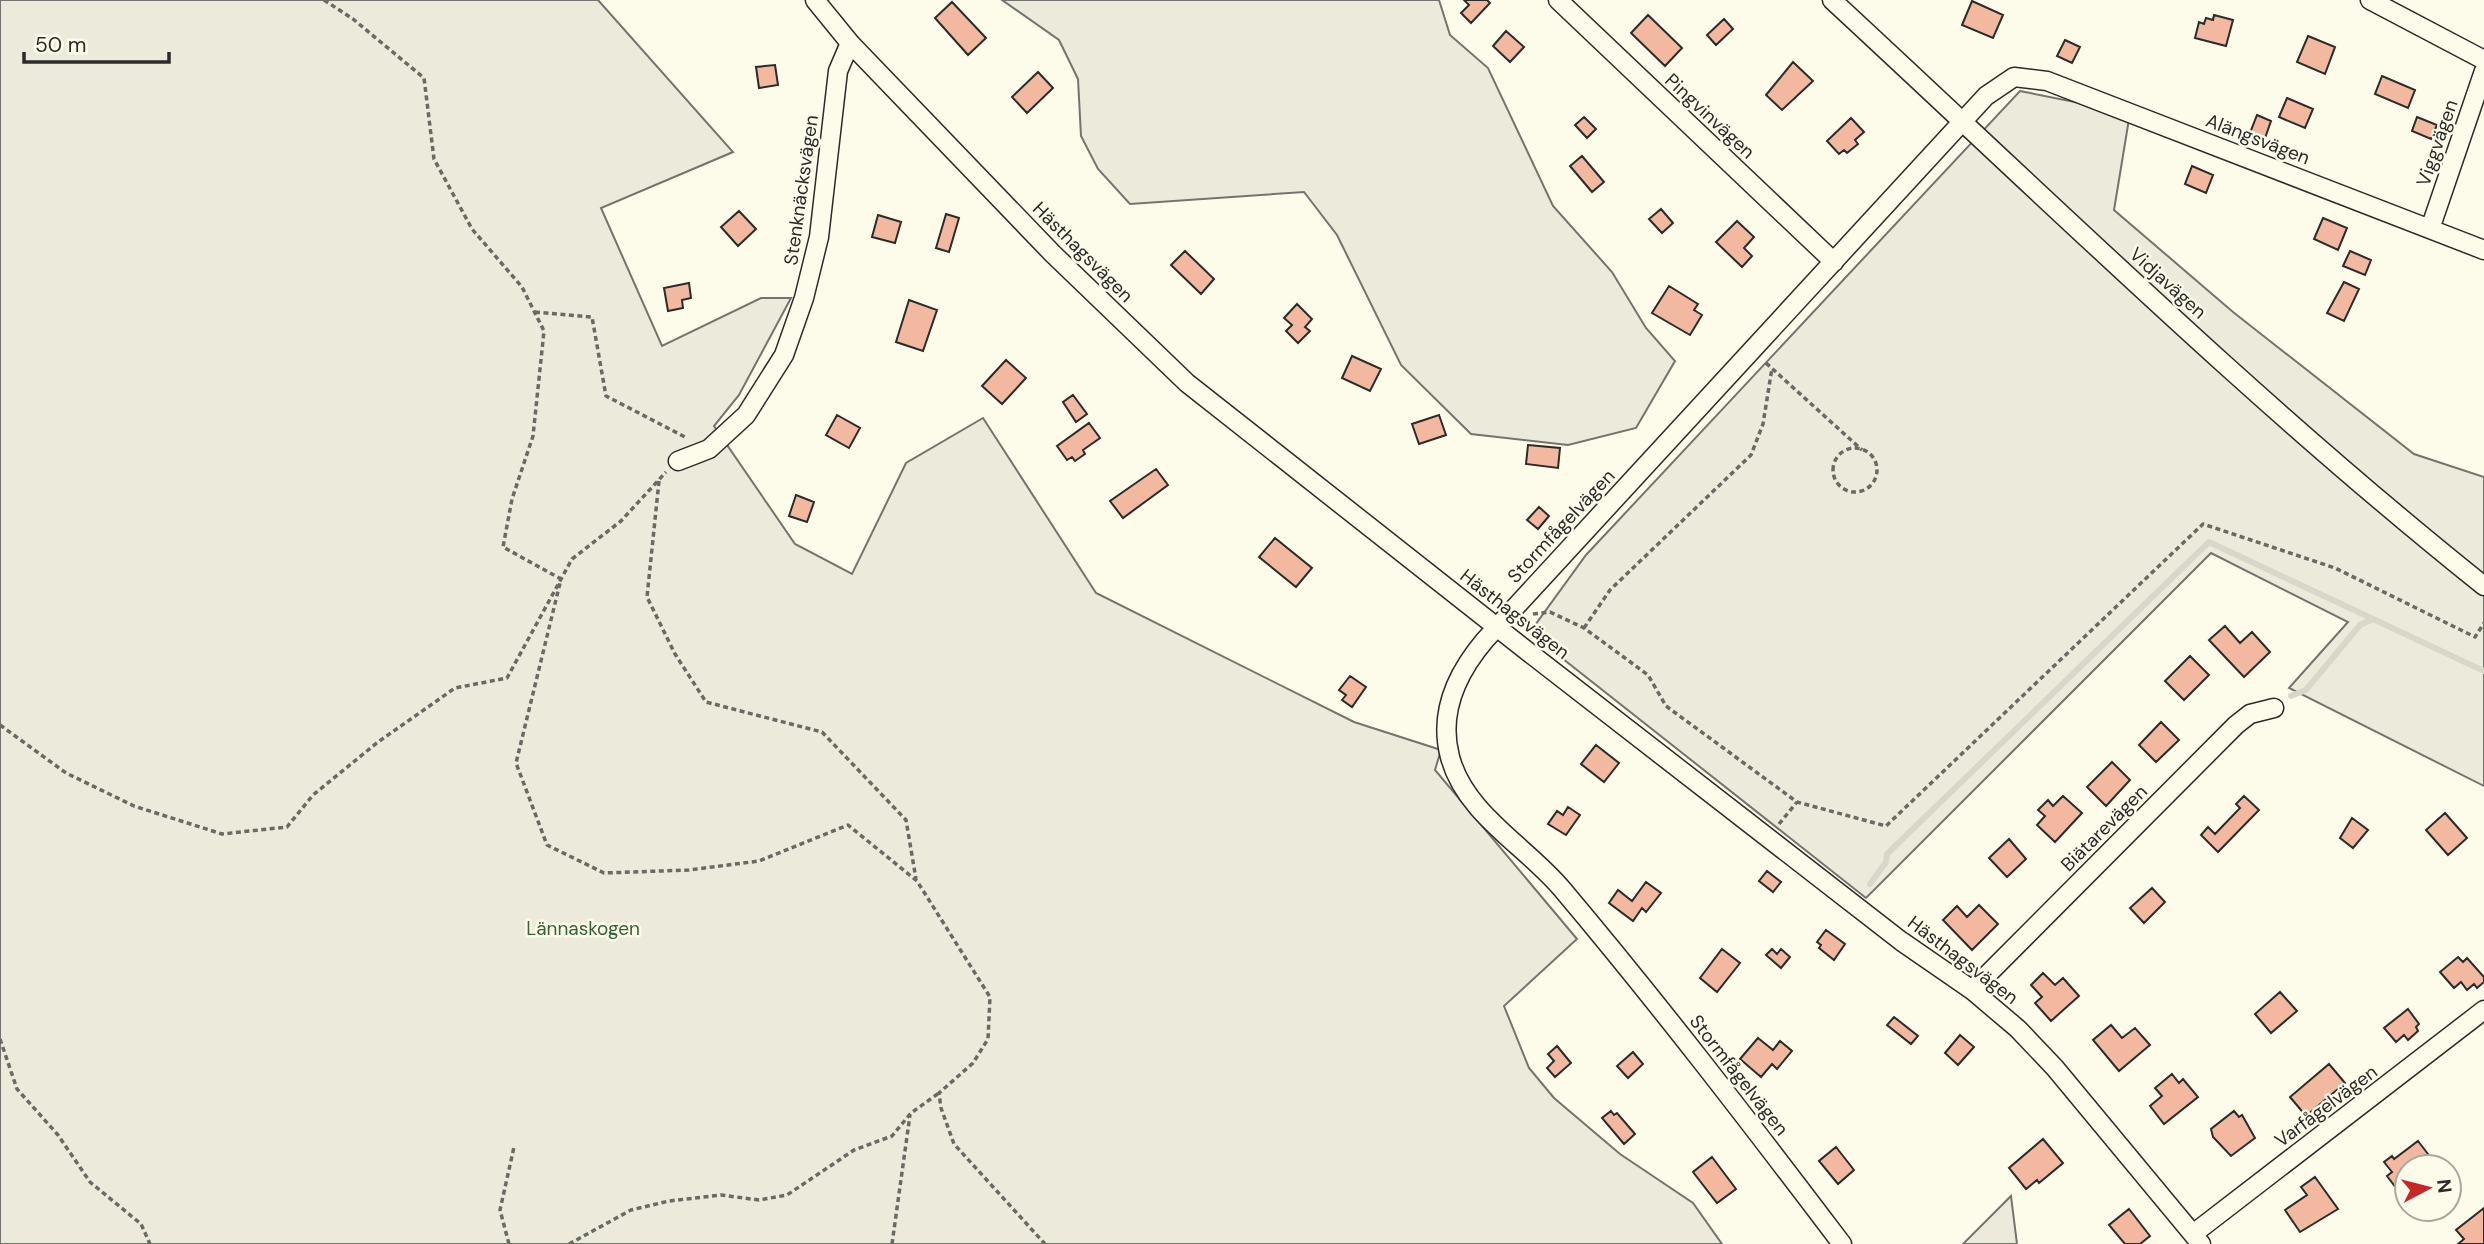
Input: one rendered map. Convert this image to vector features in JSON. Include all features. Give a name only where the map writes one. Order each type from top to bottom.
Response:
[{"type":"street","name":"Hästhagsvägen","points":[[815,0],[850,43],[1053,254],[1187,383],[1901,941],[1972,990],[2018,1029],[2055,1068],[2197,1239]]},
{"type":"street","name":"Pingvinvägen","points":[[1558,0],[1834,262]]},
{"type":"street","name":"Vidjavägen","points":[[1832,0],[2139,286],[2359,483],[2484,586]]},
{"type":"street","points":[[2370,0],[2484,60]]},
{"type":"street","name":"Stenknäcksvägen","points":[[678,461],[709,449],[746,415],[784,355],[797,320],[819,237],[838,71],[850,43]]},
{"type":"street","name":"Viggvägen","points":[[2430,229],[2484,71]]},
{"type":"street","name":"Stormfågelvägen","points":[[1842,1244],[1734,1102],[1559,886],[1472,800],[1450,757],[1447,709],[1463,669],[1497,626],[1992,90],[2014,77]]},
{"type":"street","name":"Alängsvägen","points":[[2014,77],[2047,81],[2484,250]]},
{"type":"street","name":"Biätarevägen","points":[[1972,990],[2236,725],[2250,714],[2274,708]]},
{"type":"street","name":"Varfågelvägen","points":[[2197,1239],[2484,1010]]},
{"type":"path","points":[[324,0],[353,19],[425,78],[434,159],[472,229],[522,287],[544,331],[533,436],[512,499],[503,547],[561,579]]},
{"type":"path","points":[[535,313],[592,317],[606,396],[709,449]]},
{"type":"path","points":[[1759,357],[1862,450],[1876,465],[1874,479],[1858,491],[1844,489],[1835,478],[1834,464],[1848,449],[1862,450]]},
{"type":"path","points":[[1584,628],[1610,590],[1751,455],[1763,424],[1772,368]]},
{"type":"path","points":[[0,725],[66,773],[134,806],[222,834],[286,827],[313,795],[378,742],[455,688],[507,678],[572,559],[621,521],[678,461]]},
{"type":"path","points":[[659,479],[647,597],[681,663],[706,702],[822,732],[906,820],[917,881]]},
{"type":"path","points":[[1524,614],[1550,612],[1584,628],[1648,675],[1666,706],[1797,802],[1886,826],[2203,524],[2335,568],[2475,637],[2484,624]]},
{"type":"path","points":[[561,579],[516,763],[547,845],[604,873],[689,870],[759,861],[848,825],[917,881],[990,997],[988,1038],[973,1063],[911,1113],[892,1136],[854,1150],[787,1195],[759,1200],[720,1195],[669,1201],[631,1210],[569,1244]]},
{"type":"path","points":[[1769,836],[1797,802]]},
{"type":"path","points":[[0,1039],[17,1089],[58,1135],[90,1182],[141,1224],[150,1244]]},
{"type":"path","points":[[939,1093],[941,1108],[954,1144],[1045,1244]]},
{"type":"path","points":[[892,1244],[911,1113]]},
{"type":"path","points":[[509,1244],[500,1210],[514,1147]]},
{"type":"green space","name":"Lännaskogen","points":[[0,0],[598,0],[733,152],[601,208],[662,346],[761,298],[791,298],[739,395],[714,426],[795,544],[852,574],[906,463],[983,418],[1096,593],[1354,722],[1441,750],[1435,770],[1577,939],[1504,1006],[1529,1068],[1554,1098],[1620,1154],[1693,1203],[1722,1244],[0,1244]]},
{"type":"green space","points":[[1002,0],[1439,0],[1450,35],[1488,68],[1553,206],[1612,272],[1646,328],[1675,361],[1636,428],[1568,445],[1471,434],[1401,365],[1337,235],[1304,192],[1130,204],[1098,169],[1081,136],[1078,79],[1059,40]]},
{"type":"green space","points":[[2020,91],[2130,113],[2114,210],[2233,312],[2414,454],[2484,477],[2484,786],[2289,688],[2348,622],[2211,553],[1866,898],[1553,651],[1533,628],[1586,555]]},
{"type":"green space","points":[[2011,1196],[2017,1244],[1963,1244]]},
{"type":"building","points":[[1464,0],[1487,0],[1490,3],[1471,23],[1461,13],[1469,5]]},
{"type":"building","points":[[1972,1],[2003,15],[1993,38],[1962,25]]},
{"type":"building","points":[[952,2],[986,38],[968,55],[935,18]]},
{"type":"building","points":[[1648,15],[1682,48],[1665,66],[1631,33]]},
{"type":"building","points":[[2214,15],[2233,20],[2226,46],[2195,38],[2199,22],[2204,24],[2206,18],[2213,20]]},
{"type":"building","points":[[1724,19],[1733,29],[1716,45],[1707,35]]},
{"type":"building","points":[[1506,31],[1524,47],[1510,62],[1493,46]]},
{"type":"building","points":[[2308,36],[2335,47],[2325,74],[2297,62]]},
{"type":"building","points":[[2065,40],[2080,47],[2072,63],[2057,56]]},
{"type":"building","points":[[1793,62],[1813,81],[1782,110],[1766,95]]},
{"type":"building","points":[[775,65],[778,85],[759,88],[756,67]]},
{"type":"building","points":[[1038,72],[1053,88],[1027,113],[1012,97]]},
{"type":"building","points":[[2382,76],[2415,90],[2408,108],[2375,94]]},
{"type":"building","points":[[2287,98],[2313,109],[2305,128],[2279,117]]},
{"type":"building","points":[[2257,115],[2271,121],[2265,138],[2250,133]]},
{"type":"building","points":[[1584,117],[1596,129],[1587,138],[1575,125]]},
{"type":"building","points":[[2417,117],[2437,125],[2431,139],[2412,131]]},
{"type":"building","points":[[1851,118],[1864,132],[1855,140],[1858,144],[1847,153],[1844,150],[1839,154],[1827,141]]},
{"type":"building","points":[[1582,156],[1604,182],[1592,192],[1570,166]]},
{"type":"building","points":[[2192,166],[2213,175],[2206,193],[2185,184]]},
{"type":"building","points":[[1661,209],[1673,223],[1662,233],[1649,219]]},
{"type":"building","points":[[739,211],[756,229],[738,246],[721,227]]},
{"type":"building","points":[[946,214],[959,218],[949,252],[936,248]]},
{"type":"building","points":[[878,215],[901,222],[895,243],[872,237]]},
{"type":"building","points":[[2323,218],[2347,228],[2338,250],[2314,239]]},
{"type":"building","points":[[1737,221],[1754,237],[1744,248],[1752,256],[1742,267],[1716,242]]},
{"type":"building","points":[[1185,251],[1214,279],[1201,294],[1171,265]]},
{"type":"building","points":[[2350,251],[2371,260],[2365,275],[2343,266]]},
{"type":"building","points":[[2344,282],[2359,289],[2344,321],[2327,313]]},
{"type":"building","points":[[689,283],[691,298],[682,300],[683,308],[668,311],[664,288]]},
{"type":"building","points":[[1669,286],[1698,304],[1694,310],[1702,315],[1690,335],[1652,313]]},
{"type":"building","points":[[909,300],[937,310],[923,351],[896,342]]},
{"type":"building","points":[[1297,304],[1312,319],[1305,327],[1310,331],[1298,343],[1286,331],[1292,325],[1284,318]]},
{"type":"building","points":[[1352,356],[1381,369],[1370,391],[1342,378]]},
{"type":"building","points":[[1006,360],[1026,378],[1002,404],[982,386]]},
{"type":"building","points":[[1073,395],[1087,414],[1076,422],[1063,402]]},
{"type":"building","points":[[837,415],[860,428],[849,448],[826,435]]},
{"type":"building","points":[[1439,415],[1446,435],[1419,444],[1412,424]]},
{"type":"building","points":[[1089,423],[1100,438],[1083,450],[1085,454],[1075,461],[1072,457],[1067,460],[1057,446]]},
{"type":"building","points":[[1528,445],[1560,448],[1558,468],[1526,464]]},
{"type":"building","points":[[1156,469],[1168,485],[1123,518],[1110,501]]},
{"type":"building","points":[[796,495],[814,502],[807,522],[789,516]]},
{"type":"building","points":[[1539,507],[1549,516],[1538,529],[1527,520]]},
{"type":"building","points":[[1275,538],[1312,568],[1296,587],[1259,557]]},
{"type":"building","points":[[2225,626],[2240,643],[2252,632],[2270,652],[2244,677],[2209,640]]},
{"type":"building","points":[[2190,656],[2209,675],[2184,700],[2165,681]]},
{"type":"building","points":[[1350,676],[1366,687],[1352,707],[1342,700],[1346,695],[1339,690]]},
{"type":"building","points":[[2161,722],[2179,740],[2156,762],[2139,745]]},
{"type":"building","points":[[1596,745],[1619,763],[1604,782],[1581,764]]},
{"type":"building","points":[[2112,762],[2130,780],[2106,806],[2087,787]]},
{"type":"building","points":[[2063,796],[2082,813],[2055,842],[2037,825],[2045,816],[2038,810],[2048,800],[2053,806]]},
{"type":"building","points":[[2244,796],[2259,810],[2218,852],[2201,835],[2208,827],[2215,834],[2240,808],[2236,804]]},
{"type":"building","points":[[1568,807],[1580,815],[1566,835],[1548,824],[1557,811],[1563,815]]},
{"type":"building","points":[[2445,813],[2467,838],[2448,855],[2426,830]]},
{"type":"building","points":[[2352,818],[2368,830],[2353,848],[2340,838]]},
{"type":"building","points":[[2009,839],[2026,859],[2007,877],[1989,858]]},
{"type":"building","points":[[1767,871],[1781,882],[1773,892],[1759,881]]},
{"type":"building","points":[[1646,882],[1661,893],[1646,912],[1642,908],[1633,921],[1609,903],[1618,890],[1632,901]]},
{"type":"building","points":[[2152,888],[2165,902],[2144,923],[2130,908]]},
{"type":"building","points":[[1979,905],[1998,924],[1972,950],[1943,920],[1957,906],[1967,917]]},
{"type":"building","points":[[1826,930],[1845,944],[1834,960],[1819,948],[1821,945],[1817,942]]},
{"type":"building","points":[[1722,949],[1740,963],[1717,992],[1700,978]]},
{"type":"building","points":[[1772,949],[1777,954],[1781,949],[1790,957],[1781,968],[1766,955]]},
{"type":"building","points":[[2458,957],[2463,962],[2467,958],[2484,977],[2484,982],[2477,988],[2474,984],[2467,990],[2461,982],[2454,988],[2440,972]]},
{"type":"building","points":[[2043,973],[2055,985],[2063,978],[2079,996],[2051,1021],[2035,1003],[2042,997],[2031,985]]},
{"type":"building","points":[[2280,992],[2297,1011],[2271,1033],[2255,1014]]},
{"type":"building","points":[[2408,1009],[2419,1024],[2416,1027],[2418,1031],[2408,1040],[2404,1035],[2396,1042],[2384,1028]]},
{"type":"building","points":[[1894,1017],[1918,1036],[1911,1044],[1887,1025]]},
{"type":"building","points":[[2111,1025],[2122,1038],[2135,1028],[2150,1045],[2119,1071],[2093,1040]]},
{"type":"building","points":[[1960,1035],[1974,1047],[1958,1065],[1945,1053]]},
{"type":"building","points":[[1758,1038],[1773,1050],[1780,1041],[1792,1051],[1777,1069],[1772,1064],[1761,1077],[1740,1059]]},
{"type":"building","points":[[1557,1046],[1571,1063],[1555,1077],[1547,1068],[1554,1061],[1548,1054]]},
{"type":"building","points":[[1633,1052],[1643,1064],[1628,1078],[1617,1066]]},
{"type":"building","points":[[2329,1064],[2345,1083],[2306,1116],[2290,1097]]},
{"type":"building","points":[[2172,1074],[2179,1083],[2183,1079],[2198,1097],[2164,1124],[2150,1106],[2162,1096],[2155,1088]]},
{"type":"building","points":[[1611,1111],[1614,1115],[1617,1113],[1635,1134],[1624,1144],[1602,1118]]},
{"type":"building","points":[[2234,1111],[2239,1117],[2242,1115],[2255,1138],[2231,1156],[2213,1137],[2211,1129]]},
{"type":"building","points":[[2043,1139],[2063,1163],[2039,1183],[2037,1180],[2026,1189],[2009,1168]]},
{"type":"building","points":[[2418,1141],[2427,1153],[2402,1153]]},
{"type":"building","points":[[1836,1147],[1854,1170],[1838,1184],[1819,1161]]},
{"type":"building","points":[[2392,1156],[2393,1184],[2387,1176],[2392,1172],[2384,1162]]},
{"type":"building","points":[[1712,1157],[1736,1189],[1717,1203],[1693,1172]]},
{"type":"building","points":[[2315,1177],[2338,1209],[2300,1232],[2285,1210],[2307,1195],[2301,1187]]},
{"type":"building","points":[[2484,1208],[2484,1244],[2458,1244],[2464,1239],[2456,1230]]},
{"type":"building","points":[[2129,1209],[2150,1236],[2140,1244],[2125,1244],[2109,1225]]},
{"type":"waterway","points":[[1870,884],[1886,862],[1887,854],[2209,542],[2484,671]]},
{"type":"waterway","points":[[2291,696],[2306,690],[2360,625],[2371,620]]}]
